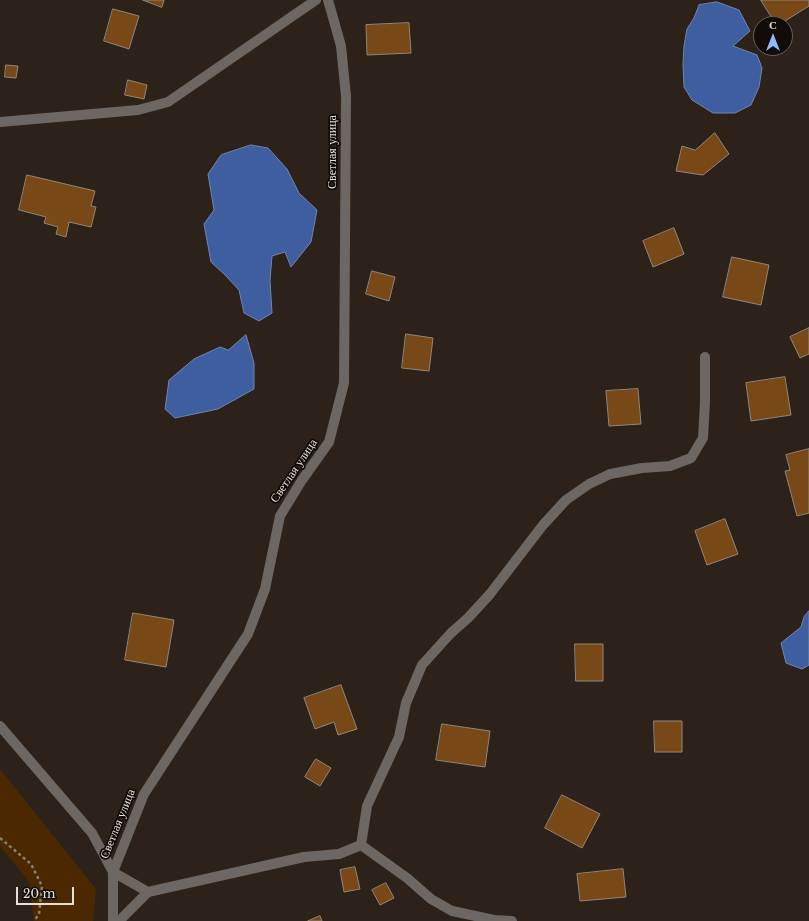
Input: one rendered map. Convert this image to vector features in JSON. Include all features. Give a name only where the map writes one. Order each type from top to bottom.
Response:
[{"type":"street","points":[[0,122],[138,110],[168,102],[316,0]]},
{"type":"street","name":"Светлая улица","points":[[113,872],[144,794],[248,634],[265,589],[280,516],[302,480],[329,442],[344,383],[346,96],[340,46],[328,0]]},
{"type":"street","points":[[361,845],[366,806],[399,737],[406,702],[422,664],[490,594],[543,525],[566,500],[589,484],[610,474],[642,468],[670,466],[691,458],[702,438],[705,402],[705,357]]},
{"type":"street","points":[[0,726],[92,833],[113,872],[113,921]]},
{"type":"street","points":[[119,921],[148,892],[304,857],[339,854],[361,845]]},
{"type":"street","points":[[361,845],[407,878],[431,899],[452,911],[494,920],[512,921]]},
{"type":"street","points":[[113,872],[148,892]]},
{"type":"path","points":[[0,838],[31,864],[42,886],[39,914],[34,921]]},
{"type":"shaded area","points":[[0,769],[96,889],[93,921],[34,921],[30,883],[0,846]]},
{"type":"water","points":[[717,2],[739,10],[750,31],[733,46],[753,54],[753,56],[757,56],[762,68],[759,87],[751,105],[735,113],[713,113],[692,100],[684,87],[683,64],[687,29],[694,18],[699,5]]},
{"type":"water","points":[[251,145],[268,148],[287,169],[299,193],[317,210],[311,242],[291,267],[285,252],[272,256],[270,280],[272,313],[259,321],[244,313],[239,290],[211,262],[204,224],[214,210],[208,174],[221,155]]},
{"type":"water","points":[[246,335],[254,363],[254,389],[218,409],[175,418],[165,409],[169,380],[194,359],[220,347],[228,350]]},
{"type":"water","points":[[809,611],[809,665],[802,669],[786,663],[781,643],[801,627],[804,617]]},
{"type":"building","points":[[143,0],[164,0],[162,7]]},
{"type":"building","points":[[761,0],[809,0],[809,6],[793,16],[771,16]]},
{"type":"building","points":[[113,9],[139,16],[129,49],[104,41]]},
{"type":"building","points":[[409,23],[411,53],[367,55],[366,25]]},
{"type":"building","points":[[6,65],[18,66],[16,78],[5,77]]},
{"type":"building","points":[[128,80],[147,85],[144,99],[125,95]]},
{"type":"building","points":[[715,133],[729,154],[703,175],[676,171],[682,146],[695,150]]},
{"type":"building","points":[[27,175],[95,191],[91,206],[96,207],[91,227],[69,222],[66,237],[56,234],[58,227],[44,223],[46,217],[19,210]]},
{"type":"building","points":[[674,228],[684,254],[653,267],[643,241]]},
{"type":"building","points":[[732,257],[769,265],[761,305],[723,297]]},
{"type":"building","points":[[372,271],[395,277],[389,301],[366,294]]},
{"type":"building","points":[[809,328],[809,354],[800,358],[790,337]]},
{"type":"building","points":[[406,334],[433,338],[429,371],[402,368]]},
{"type":"building","points":[[785,377],[791,415],[751,421],[746,383]]},
{"type":"building","points":[[638,389],[641,424],[609,426],[606,391]]},
{"type":"building","points":[[809,449],[809,513],[797,516],[785,471],[790,470],[786,455]]},
{"type":"building","points":[[725,519],[738,554],[707,565],[695,531]]},
{"type":"building","points":[[133,613],[174,620],[166,667],[125,660]]},
{"type":"building","points":[[575,644],[603,644],[603,681],[576,681]]},
{"type":"building","points":[[341,685],[357,729],[338,735],[334,722],[315,729],[304,698]]},
{"type":"building","points":[[654,721],[682,721],[682,752],[655,752]]},
{"type":"building","points":[[442,724],[490,731],[485,767],[436,760]]},
{"type":"building","points":[[316,759],[331,768],[320,786],[305,777]]},
{"type":"building","points":[[562,795],[600,814],[582,848],[545,828]]},
{"type":"building","points":[[355,867],[360,889],[344,892],[340,870]]},
{"type":"building","points":[[623,869],[626,897],[580,901],[577,874]]},
{"type":"building","points":[[386,883],[394,898],[380,905],[372,890]]},
{"type":"building","points":[[320,916],[322,921],[308,921]]}]
